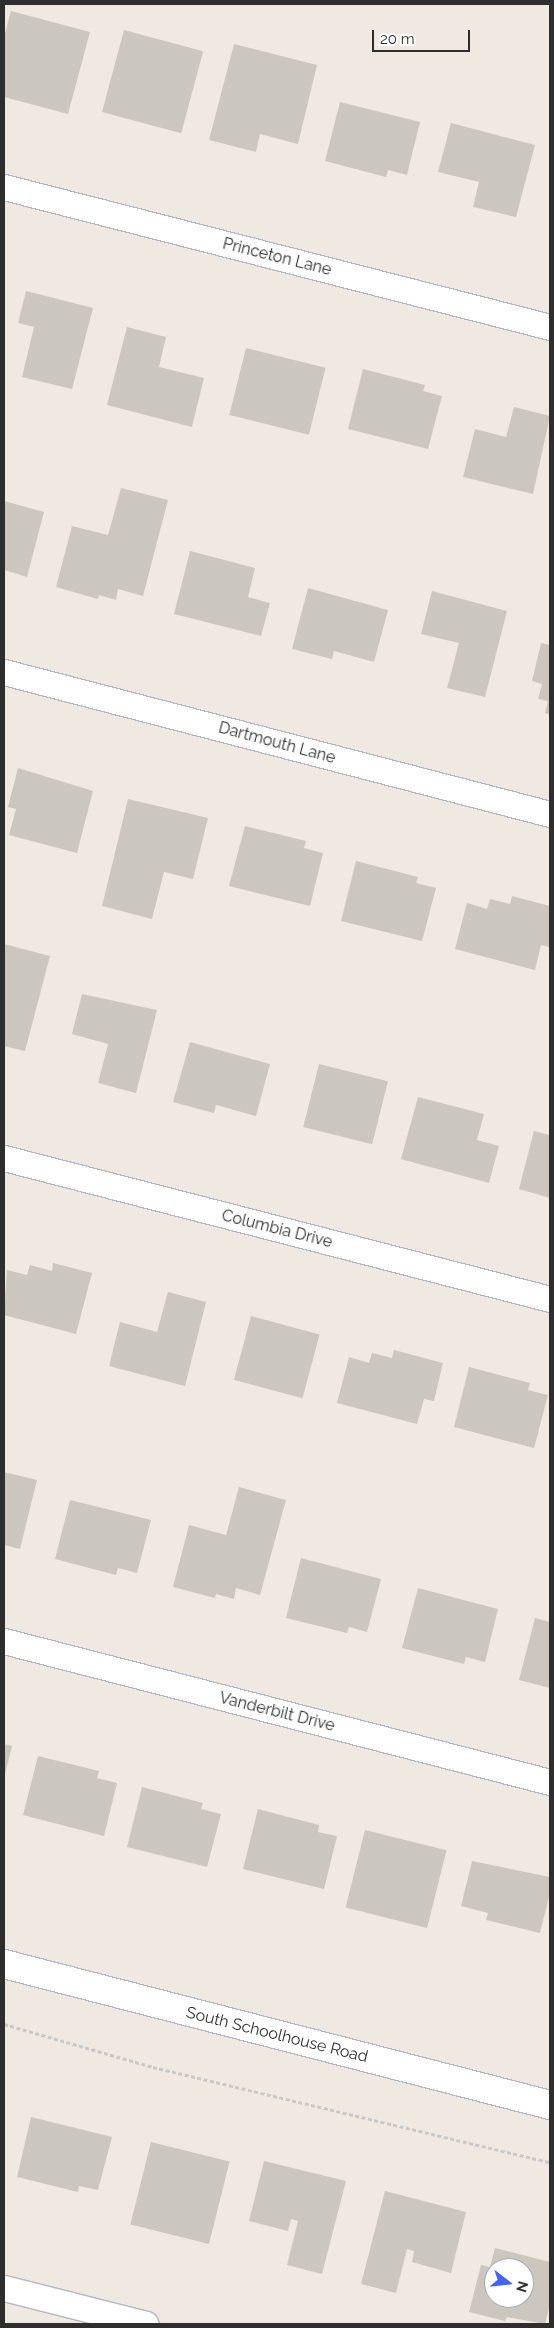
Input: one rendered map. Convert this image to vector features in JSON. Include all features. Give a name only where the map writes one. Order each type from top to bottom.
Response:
[{"type":"street","name":"Princeton Lane","points":[[4,186],[550,327]]},
{"type":"street","name":"Dartmouth Lane","points":[[4,672],[550,814]]},
{"type":"street","name":"Columbia Drive","points":[[4,1158],[550,1299]]},
{"type":"street","name":"Vanderbilt Drive","points":[[4,1641],[550,1782]]},
{"type":"street","name":"South Schoolhouse Road","points":[[4,1964],[550,2105]]},
{"type":"street","points":[[4,2288],[146,2324]]},
{"type":"path","points":[[4,2024],[154,2067],[550,2162]]},
{"type":"building","points":[[11,11],[90,32],[68,114],[4,97],[4,37]]},
{"type":"building","points":[[124,30],[203,51],[181,133],[102,112]]},
{"type":"building","points":[[234,44],[317,65],[298,144],[260,134],[256,152],[209,140]]},
{"type":"building","points":[[340,102],[420,122],[407,175],[388,170],[386,177],[325,161]]},
{"type":"building","points":[[451,123],[535,145],[516,217],[473,207],[479,182],[438,172]]},
{"type":"building","points":[[26,291],[93,308],[72,389],[22,377],[34,327],[18,323]]},
{"type":"building","points":[[127,327],[166,337],[159,367],[204,378],[192,427],[107,405]]},
{"type":"building","points":[[246,348],[326,368],[309,435],[229,415]]},
{"type":"building","points":[[363,369],[425,385],[423,391],[442,396],[428,449],[348,429]]},
{"type":"building","points":[[514,407],[550,416],[533,494],[463,477],[475,429],[506,437]]},
{"type":"building","points":[[121,488],[168,500],[143,596],[118,589],[116,600],[99,595],[98,599],[56,587],[72,526],[108,535]]},
{"type":"building","points":[[4,501],[44,512],[27,577],[4,570]]},
{"type":"building","points":[[190,551],[255,568],[248,597],[270,603],[261,636],[174,614]]},
{"type":"building","points":[[308,588],[388,610],[374,662],[334,651],[332,659],[292,649]]},
{"type":"building","points":[[432,591],[507,611],[485,697],[447,688],[459,643],[421,634]]},
{"type":"building","points":[[541,643],[550,645],[550,715],[545,713],[548,701],[538,699],[542,684],[532,681]]},
{"type":"building","points":[[18,768],[93,791],[77,853],[9,835],[16,809],[8,807]]},
{"type":"building","points":[[128,799],[208,818],[193,879],[164,872],[152,919],[102,906]]},
{"type":"building","points":[[245,826],[306,841],[304,848],[323,853],[310,906],[229,886]]},
{"type":"building","points":[[356,861],[418,877],[416,883],[436,888],[422,941],[341,921]]},
{"type":"building","points":[[512,896],[550,906],[550,947],[541,945],[535,970],[455,949],[467,903],[487,909],[490,899],[510,904]]},
{"type":"building","points":[[4,944],[50,956],[25,1051],[4,1046]]},
{"type":"building","points":[[82,994],[157,1010],[136,1093],[98,1083],[108,1044],[72,1034]]},
{"type":"building","points":[[190,1042],[270,1064],[256,1116],[216,1105],[214,1113],[173,1102]]},
{"type":"building","points":[[319,1064],[388,1081],[372,1144],[303,1127]]},
{"type":"building","points":[[418,1097],[484,1114],[477,1140],[499,1146],[489,1183],[401,1159]]},
{"type":"building","points":[[534,1131],[550,1135],[550,1198],[519,1189]]},
{"type":"building","points":[[53,1263],[92,1273],[76,1334],[4,1315],[7,1270],[27,1275],[30,1265],[52,1271]]},
{"type":"building","points":[[168,1292],[206,1302],[185,1386],[109,1366],[120,1322],[157,1332]]},
{"type":"building","points":[[251,1316],[320,1334],[302,1398],[234,1380]]},
{"type":"building","points":[[394,1350],[443,1363],[434,1401],[424,1399],[417,1424],[337,1403],[349,1357],[369,1363],[372,1353],[392,1358]]},
{"type":"building","points":[[469,1367],[530,1383],[528,1390],[548,1395],[534,1448],[454,1427]]},
{"type":"building","points":[[4,1472],[37,1480],[20,1549],[4,1545]]},
{"type":"building","points":[[239,1487],[286,1500],[260,1595],[236,1588],[234,1599],[216,1594],[215,1598],[173,1587],[189,1525],[226,1535]]},
{"type":"building","points":[[70,1500],[151,1520],[137,1573],[118,1568],[116,1575],[55,1559]]},
{"type":"building","points":[[301,1558],[381,1579],[367,1632],[349,1627],[347,1633],[286,1618]]},
{"type":"building","points":[[418,1588],[498,1609],[485,1662],[466,1657],[464,1664],[402,1648]]},
{"type":"building","points":[[535,1618],[550,1622],[550,1688],[519,1680]]},
{"type":"building","points":[[4,1744],[12,1746],[4,1778]]},
{"type":"building","points":[[38,1756],[99,1771],[97,1778],[117,1783],[104,1836],[23,1815]]},
{"type":"building","points":[[142,1787],[203,1803],[201,1809],[221,1814],[207,1867],[127,1847]]},
{"type":"building","points":[[258,1809],[319,1825],[318,1832],[337,1836],[324,1889],[243,1869]]},
{"type":"building","points":[[365,1830],[447,1850],[427,1928],[346,1908]]},
{"type":"building","points":[[472,1861],[550,1877],[550,1893],[540,1933],[486,1920],[488,1913],[461,1906]]},
{"type":"building","points":[[31,2117],[112,2137],[98,2190],[79,2186],[78,2192],[17,2177]]},
{"type":"building","points":[[151,2142],[230,2162],[209,2244],[130,2224]]},
{"type":"building","points":[[264,2161],[346,2181],[322,2274],[287,2265],[298,2221],[291,2219],[288,2231],[249,2221]]},
{"type":"building","points":[[385,2191],[466,2212],[451,2273],[412,2262],[414,2251],[407,2249],[396,2293],[361,2284]]},
{"type":"building","points":[[495,2248],[550,2262],[550,2304],[545,2324],[507,2317],[505,2321],[469,2312],[481,2265],[484,2266],[484,2308],[534,2308],[534,2258],[492,2258]]}]
